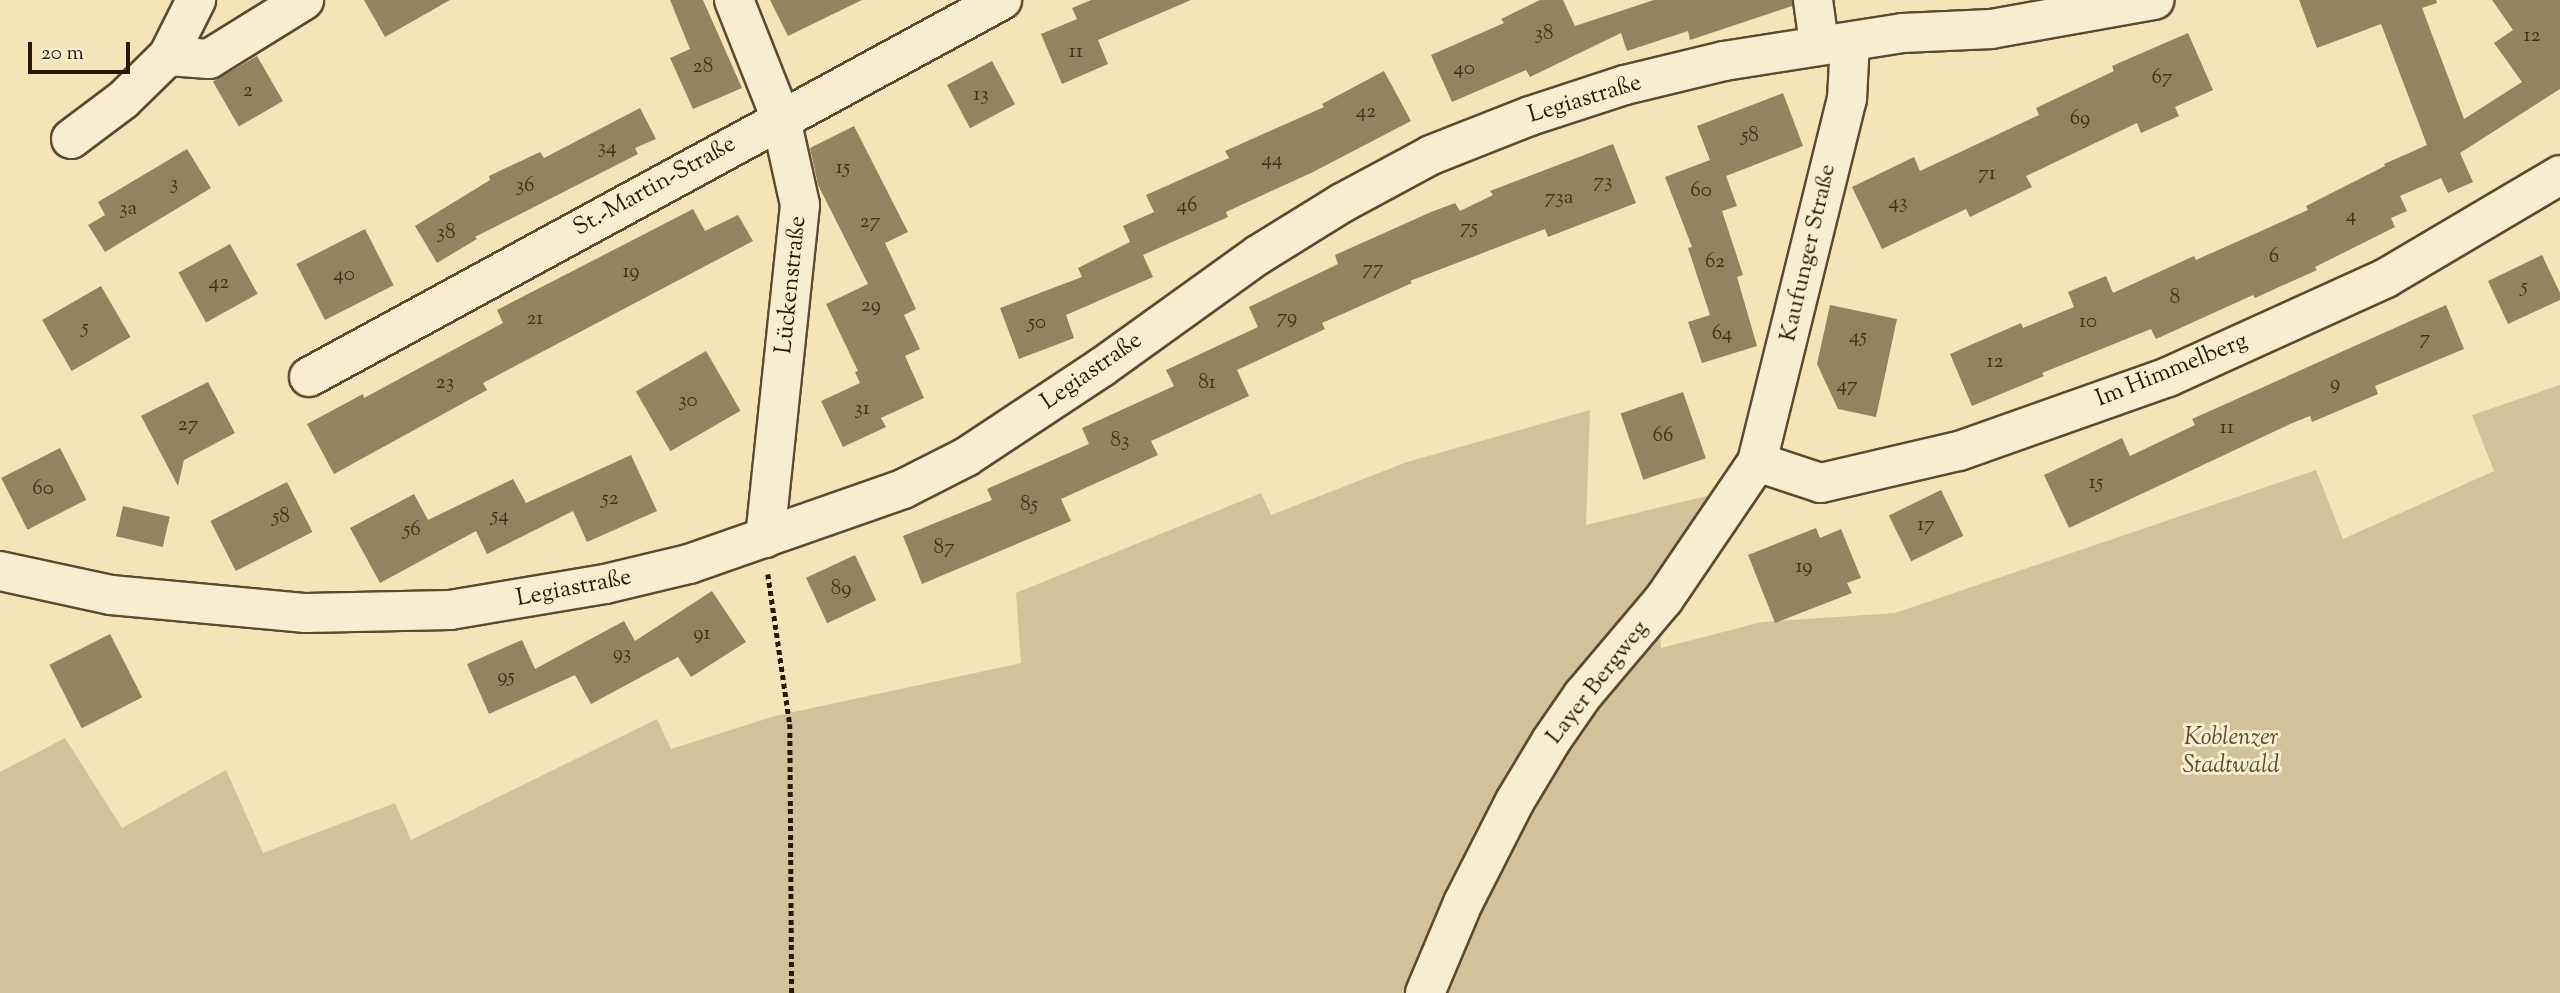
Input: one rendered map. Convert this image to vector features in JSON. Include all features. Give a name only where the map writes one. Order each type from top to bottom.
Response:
[{"type":"street","points":[[71,139],[123,100],[168,56],[196,0]]},
{"type":"street","points":[[168,56],[209,59],[304,0]]},
{"type":"street","name":"Lückenstraße","points":[[734,0],[781,119],[800,205],[765,538]]},
{"type":"street","name":"St.-Martin-Straße","points":[[309,377],[1002,0]]},
{"type":"street","name":"Kaufunger Straße","points":[[1757,462],[1847,99],[1835,43],[1813,0]]},
{"type":"street","name":"Legiastraße","points":[[0,571],[111,595],[205,606],[306,613],[438,610],[604,584],[689,564],[903,489],[966,457],[1102,367],[1258,255],[1342,203],[1431,155],[1530,116],[1625,85],[1724,61],[1835,43],[1908,17],[1991,29],[2154,0]]},
{"type":"street","name":"Im Himmelberg","points":[[1757,462],[1821,483],[1959,451],[2168,377],[2386,278],[2560,175]]},
{"type":"street","name":"Layer Bergweg","points":[[1425,993],[1463,903],[1515,801],[1551,741],[1582,696],[1664,599],[1757,462]]},
{"type":"path","points":[[765,538],[769,602],[790,724],[792,993]]},
{"type":"green space","name":"Koblenzer Stadtwald","points":[[2560,385],[2560,993],[0,993],[0,772],[65,738],[122,828],[226,770],[263,853],[395,803],[411,840],[657,719],[671,749],[775,716],[1021,663],[1016,593],[1261,493],[1271,515],[1407,462],[1590,410],[1586,525],[1707,496],[1746,506],[1659,627],[1661,648],[1762,622],[1895,613],[2316,470],[2343,539],[2494,471],[2472,415]]},
{"type":"building","points":[[364,0],[450,0],[385,37]]},
{"type":"building","points":[[670,0],[703,0],[742,88],[693,109],[670,58],[690,49]]},
{"type":"building","points":[[770,0],[862,0],[788,36]]},
{"type":"building","points":[[1091,0],[1191,0],[1098,40],[1108,64],[1062,84],[1041,34],[1077,19],[1072,8]]},
{"type":"building","points":[[1540,0],[1563,0],[1575,26],[1654,0],[1792,0],[1792,6],[1690,40],[1688,31],[1627,51],[1621,33],[1530,77],[1526,70],[1452,102],[1431,55],[1504,23],[1501,19]]},
{"type":"building","points":[[2299,0],[2436,0],[2437,3],[2422,8],[2464,119],[2522,82],[2494,43],[2513,30],[2492,0],[2560,0],[2560,89],[2460,153],[2473,182],[2448,193],[2441,178],[2400,196],[2407,211],[2391,218],[2395,227],[2315,267],[2317,270],[2255,298],[2253,295],[2156,339],[2151,329],[2042,373],[2044,376],[1972,406],[1950,354],[2021,323],[2023,328],[2074,307],[2068,292],[2106,276],[2113,293],[2194,256],[2196,260],[2308,210],[2306,206],[2385,166],[2384,164],[2427,145],[2381,24],[2317,48]]},
{"type":"building","points":[[2188,33],[2213,90],[2175,107],[2179,116],[2141,133],[2137,123],[2026,176],[2032,187],[1970,217],[1966,209],[1882,249],[1852,187],[1914,157],[1920,171],[2039,115],[2036,108],[2114,71],[2112,66]]},
{"type":"building","points":[[257,56],[283,101],[239,127],[213,82]]},
{"type":"building","points":[[992,61],[1015,104],[970,128],[947,85]]},
{"type":"building","points":[[1384,71],[1411,121],[1313,172],[1226,212],[1228,217],[1143,255],[1153,277],[1066,315],[1074,338],[1019,359],[1000,308],[1082,277],[1078,268],[1130,242],[1123,226],[1154,212],[1146,195],[1229,158],[1225,151],[1324,107],[1322,104]]},
{"type":"building","points":[[1783,93],[1803,146],[1726,176],[1737,206],[1722,211],[1743,275],[1737,277],[1757,346],[1702,363],[1688,322],[1710,315],[1688,248],[1692,247],[1665,177],[1710,160],[1697,126]]},
{"type":"building","points":[[640,108],[656,139],[635,148],[638,154],[475,237],[477,239],[437,263],[415,226],[490,180],[489,176],[540,152],[544,158]]},
{"type":"building","points":[[854,126],[908,232],[885,243],[916,309],[904,315],[920,349],[905,356],[924,398],[881,418],[886,427],[843,447],[821,401],[860,383],[855,372],[858,371],[826,304],[868,284],[818,185],[810,148]]},
{"type":"building","points":[[1613,144],[1636,203],[1548,237],[1545,229],[1410,281],[1412,283],[1322,323],[1325,329],[1237,370],[1249,396],[1151,441],[1158,455],[1061,499],[1071,521],[922,584],[903,536],[992,500],[987,489],[1089,444],[1082,428],[1174,386],[1166,370],[1258,327],[1249,307],[1338,264],[1335,255],[1431,212],[1455,203],[1460,211],[1493,195],[1490,191]]},
{"type":"building","points":[[187,149],[211,188],[105,252],[88,225],[105,215],[98,202]]},
{"type":"building","points":[[693,209],[705,231],[738,215],[753,241],[483,383],[487,390],[334,474],[307,424],[363,394],[364,398],[503,323],[497,310]]},
{"type":"building","points":[[365,229],[394,285],[325,320],[296,264]]},
{"type":"building","points":[[230,244],[258,294],[206,322],[178,273]]},
{"type":"building","points":[[2542,255],[2560,293],[2560,300],[2508,324],[2488,281]]},
{"type":"building","points":[[101,286],[130,337],[72,371],[42,320]]},
{"type":"building","points":[[1830,305],[1897,319],[1876,417],[1838,409],[1817,364]]},
{"type":"building","points":[[2446,305],[2464,349],[2375,386],[2378,394],[2312,422],[2310,416],[2290,424],[2069,528],[2044,475],[2122,438],[2130,456],[2195,425],[2192,419]]},
{"type":"building","points":[[706,351],[740,411],[670,451],[636,392]]},
{"type":"building","points":[[208,382],[235,433],[184,460],[178,486],[141,416]]},
{"type":"building","points":[[1683,392],[1706,458],[1643,480],[1621,413]]},
{"type":"building","points":[[60,448],[86,500],[28,530],[1,478]]},
{"type":"building","points":[[631,455],[657,511],[587,542],[573,511],[487,554],[476,531],[380,583],[350,528],[414,494],[428,520],[513,479],[526,503]]},
{"type":"building","points":[[287,482],[312,532],[236,571],[210,521]]},
{"type":"building","points":[[1941,490],[1963,536],[1911,561],[1889,515]]},
{"type":"building","points":[[123,506],[170,517],[163,547],[116,536]]},
{"type":"building","points":[[1816,528],[1820,538],[1841,529],[1861,578],[1847,583],[1852,593],[1775,623],[1748,555]]},
{"type":"building","points":[[855,555],[876,600],[827,623],[806,578]]},
{"type":"building","points":[[712,591],[746,642],[691,677],[678,657],[591,704],[575,675],[489,714],[467,664],[522,640],[535,669],[624,621],[635,641]]},
{"type":"building","points":[[110,634],[142,697],[82,728],[49,665]]}]
